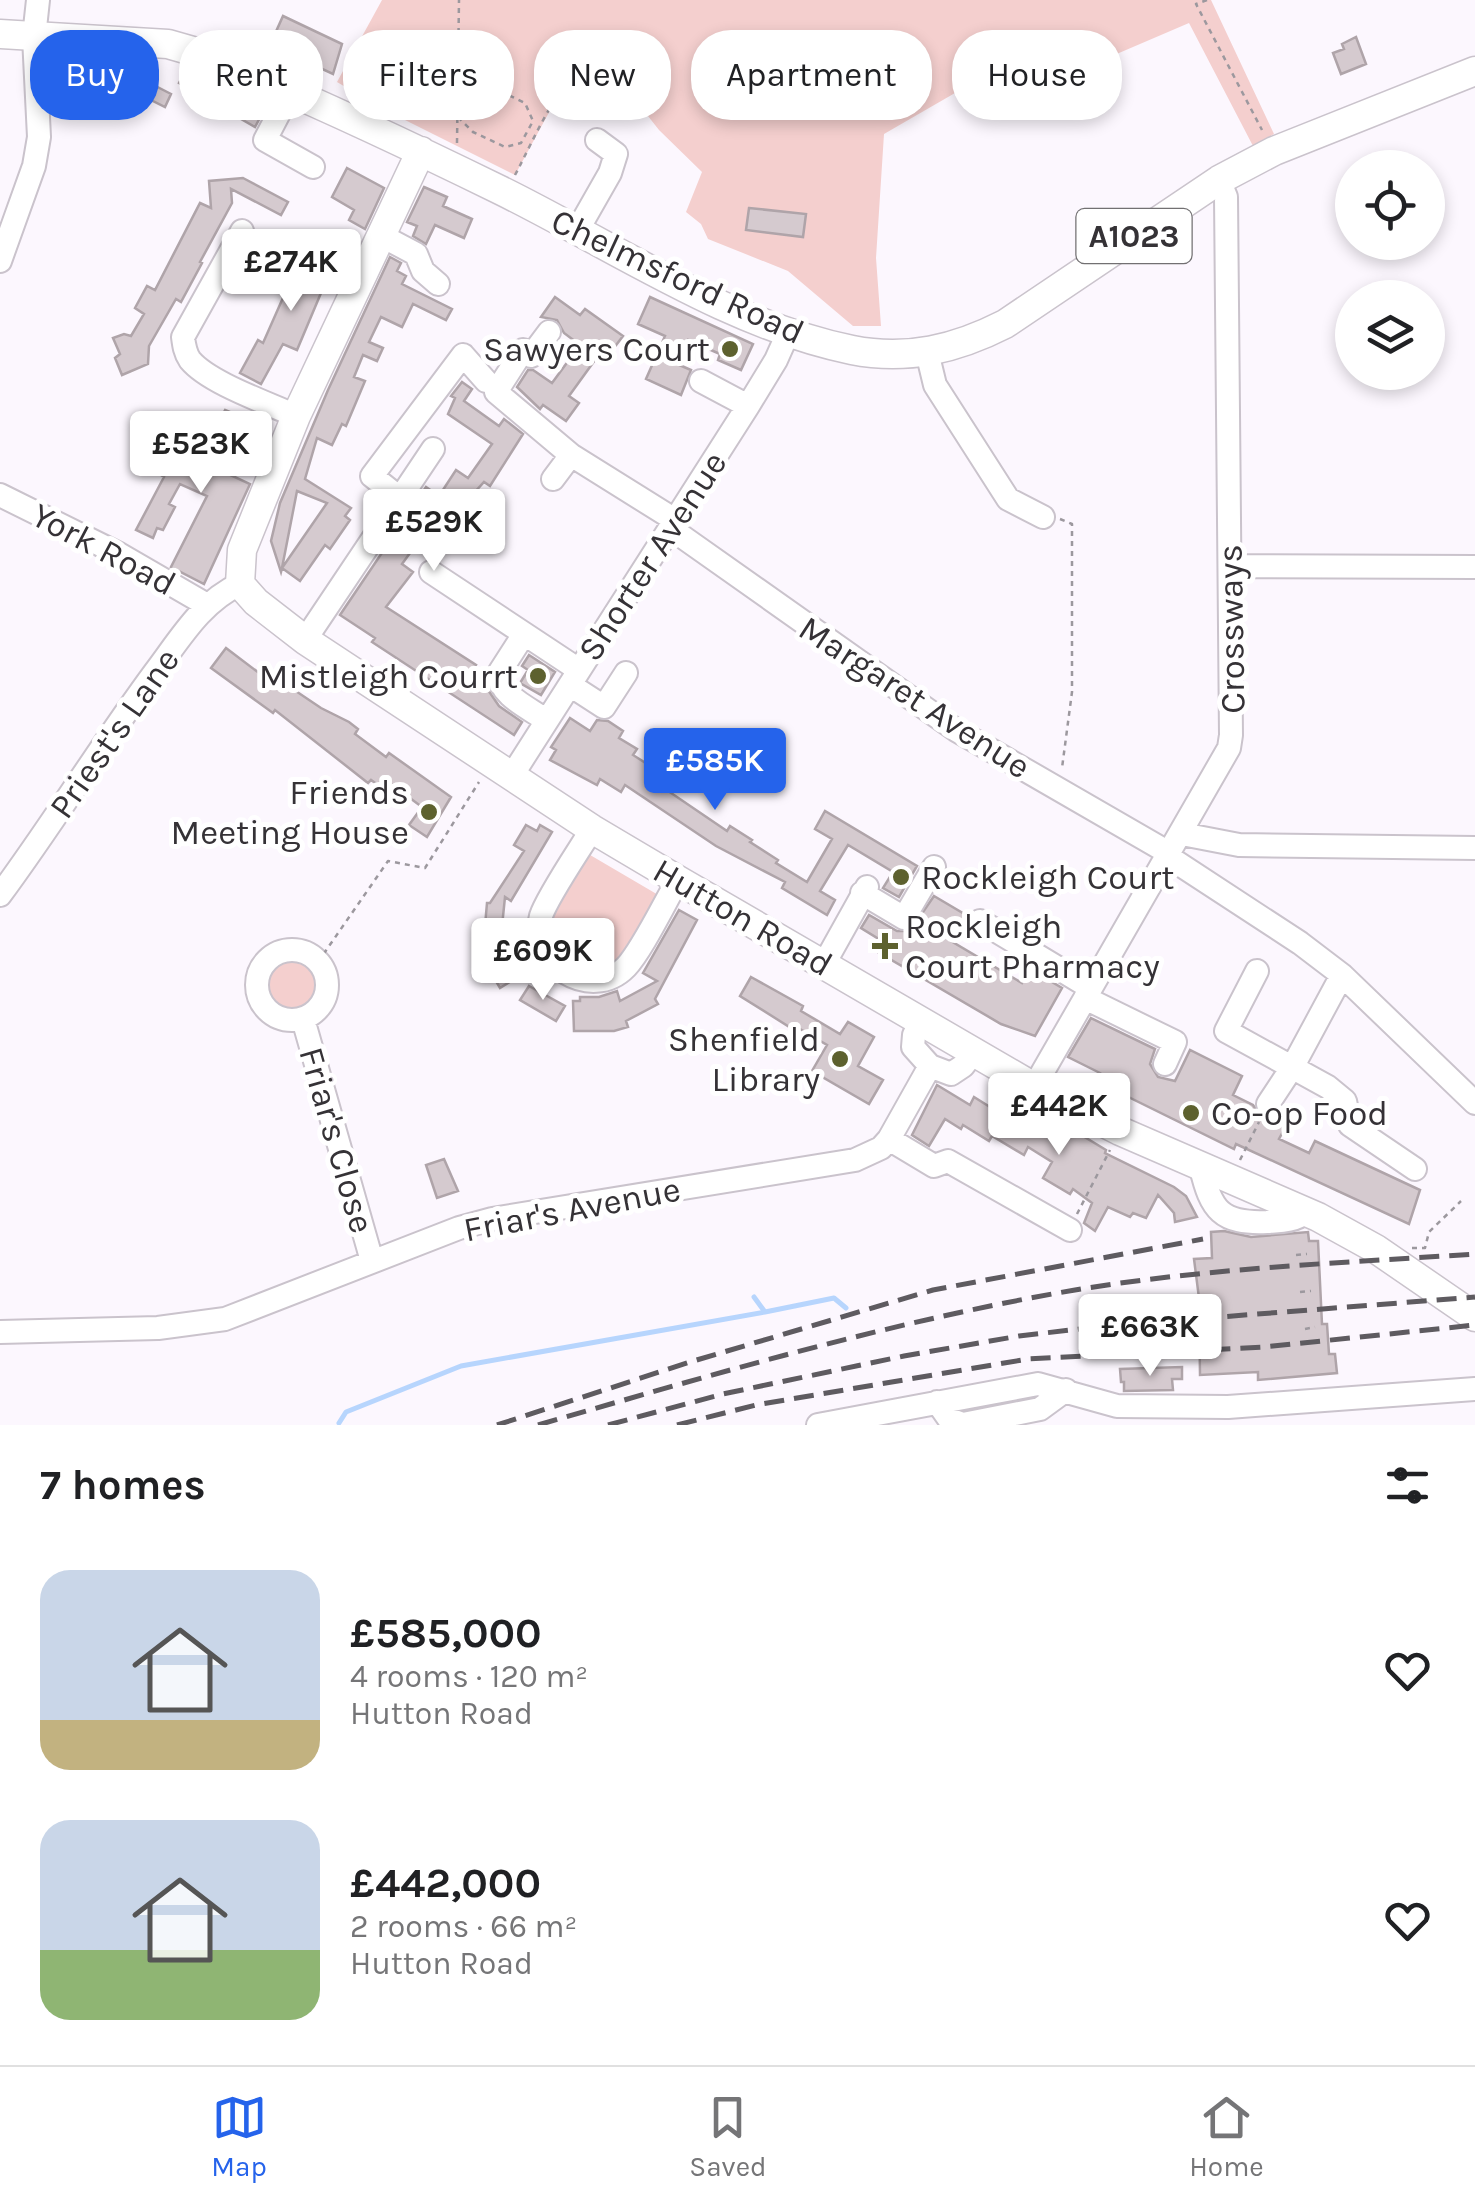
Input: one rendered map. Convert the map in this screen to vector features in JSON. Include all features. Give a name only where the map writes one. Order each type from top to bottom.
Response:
[{"type":"main road","name":"A1023","points":[[0,34],[30,37]]},
{"type":"main road","name":"Chelmsford Road","points":[[421,151],[634,263],[788,333],[853,350],[889,354],[927,352],[974,340],[1006,324],[1219,180],[1274,151],[1475,71]]},
{"type":"main road","name":"A1023","points":[[323,107],[421,151]]},
{"type":"main road","points":[[240,584],[242,550],[296,416],[421,151]]},
{"type":"main road","name":"Hutton Road","points":[[240,584],[256,602],[305,640],[592,829],[1034,1087],[1213,1180],[1376,1248],[1475,1317]]},
{"type":"street","points":[[35,30],[38,0]]},
{"type":"street","points":[[0,261],[10,205],[34,166],[38,120]]},
{"type":"street","points":[[275,120],[265,140],[313,166]]},
{"type":"street","points":[[578,231],[616,154],[598,140]]},
{"type":"street","name":"Crossways","points":[[1034,1087],[1229,748],[1232,735],[1226,197],[1219,180]]},
{"type":"street","points":[[242,231],[183,337],[186,352],[192,362],[221,381],[296,416]]},
{"type":"street","points":[[380,235],[416,254],[423,271],[438,284]]},
{"type":"street","name":"Margaret Avenue","points":[[549,332],[531,356],[523,350],[496,392],[550,440],[912,700],[1053,788],[1172,848]]},
{"type":"street","name":"Shorter Avenue","points":[[501,770],[546,720],[748,406],[788,333]]},
{"type":"street","points":[[927,352],[934,385],[1008,500],[1043,517]]},
{"type":"street","points":[[400,499],[372,476],[463,355],[486,380]]},
{"type":"street","points":[[702,381],[748,406]]},
{"type":"street","points":[[305,640],[433,449]]},
{"type":"street","points":[[553,479],[571,454]]},
{"type":"street","name":"York Road","points":[[0,495],[119,554],[207,605]]},
{"type":"street","points":[[1230,566],[1475,567]]},
{"type":"street","points":[[430,572],[524,634],[604,707],[626,673]]},
{"type":"street","name":"Priest's Lane","points":[[0,895],[110,733],[207,605],[240,584]]},
{"type":"street","points":[[524,634],[498,680],[505,691],[546,720]]},
{"type":"street","points":[[592,829],[541,916],[540,940],[550,960],[569,977],[590,982],[610,978],[626,967],[678,880]]},
{"type":"street","points":[[1172,848],[1475,848]]},
{"type":"street","points":[[1172,848],[1342,975],[1475,1103]]},
{"type":"street","points":[[824,964],[865,890],[904,918],[934,867]]},
{"type":"street","points":[[980,921],[1088,993],[1176,1042],[1165,1064]]},
{"type":"street","name":"Friar's Close","points":[[299,951],[318,962],[326,980],[319,1008],[303,1018],[291,1020],[270,1012],[258,993],[260,970],[276,954],[299,951]]},
{"type":"street","points":[[1257,971],[1226,1031],[1293,1066],[1345,1101],[1350,1125],[1415,1169]]},
{"type":"street","points":[[1268,1104],[1342,975]]},
{"type":"street","name":"Friar's Close","points":[[303,1018],[372,1262]]},
{"type":"street","points":[[920,1022],[914,1047],[930,1066],[950,1074],[973,1053]]},
{"type":"street","points":[[930,1066],[889,1139],[934,1166],[948,1161],[1070,1230]]},
{"type":"street","name":"Friar's Avenue","points":[[0,1332],[158,1328],[210,1322],[492,1219],[855,1160],[881,1148],[889,1139]]},
{"type":"street","points":[[818,1424],[1038,1384],[1117,1406],[1228,1407],[1475,1388]]},
{"type":"path","points":[[459,0],[459,30]]},
{"type":"path","points":[[1206,0],[1196,4],[1274,151]]},
{"type":"path","points":[[462,120],[473,132],[505,147],[521,142],[532,122],[525,103],[514,98]]},
{"type":"path","points":[[457,170],[458,120]]},
{"type":"path","points":[[501,191],[514,177],[545,120]]},
{"type":"path","points":[[1043,517],[1049,513],[1072,524],[1072,692],[1062,770],[1053,788]]},
{"type":"path","points":[[318,962],[388,862],[425,868],[501,770]]},
{"type":"path","points":[[1213,1180],[1268,1104]]},
{"type":"path","points":[[1070,1230],[1120,1130]]},
{"type":"path","points":[[1425,1248],[1429,1232],[1461,1201]]},
{"type":"path","points":[[1296,1255],[1307,1254]]},
{"type":"path","points":[[1300,1292],[1311,1291]]},
{"type":"path","points":[[1305,1328],[1315,1327]]},
{"type":"shaded area","points":[[382,0],[1211,0],[1274,134],[1253,146],[1189,23],[1122,52],[1122,30],[952,30],[952,95],[932,106],[932,30],[691,30],[691,120],[908,120],[884,134],[876,258],[881,326],[853,326],[788,271],[708,239],[701,224],[686,212],[702,172],[651,120],[671,120],[671,30],[534,30],[534,120],[545,120],[515,175],[405,120],[514,120],[514,30],[366,30]]},
{"type":"shaded area","points":[[585,852],[660,896],[629,952],[609,972],[560,967],[545,919]]},
{"type":"shaded area","points":[[292,956],[312,965],[321,985],[312,1005],[292,1014],[272,1005],[263,985],[272,965]]},
{"type":"building","points":[[283,16],[312,30],[277,30]]},
{"type":"building","points":[[323,35],[342,44],[333,74],[323,69]]},
{"type":"building","points":[[1356,37],[1366,64],[1341,74],[1333,53]]},
{"type":"building","points":[[159,88],[171,94],[165,107],[159,104]]},
{"type":"building","points":[[347,168],[384,188],[365,229],[349,220],[354,210],[332,197]]},
{"type":"building","points":[[243,178],[288,202],[281,215],[231,189],[232,203],[181,302],[176,299],[149,346],[148,364],[122,375],[115,358],[120,354],[113,338],[131,336],[144,314],[135,308],[147,286],[155,290],[200,203],[211,208],[209,181]]},
{"type":"building","points":[[424,187],[447,197],[443,206],[472,219],[464,238],[435,225],[426,244],[413,236],[417,226],[407,222]]},
{"type":"building","points":[[749,208],[806,214],[803,237],[746,230]]},
{"type":"building","points":[[305,248],[334,262],[297,350],[283,344],[261,384],[240,373],[258,340],[263,343]]},
{"type":"building","points":[[390,257],[401,263],[397,271],[406,276],[402,284],[452,309],[446,320],[413,304],[402,327],[381,317],[369,342],[383,348],[377,361],[363,355],[354,377],[365,381],[346,426],[342,424],[332,445],[317,438],[305,479],[351,508],[345,516],[350,520],[330,549],[325,545],[300,581],[282,568],[281,572],[271,541],[280,503]],"holes":[[[297,491],[327,503],[282,568]]]},
{"type":"building","points":[[555,297],[580,315],[585,309],[623,336],[610,353],[603,349],[569,396],[579,403],[566,421],[543,405],[540,409],[517,387],[528,370],[552,383],[580,345],[564,333],[557,320],[541,317]]},
{"type":"building","name":"Sawyers Court","points":[[650,297],[753,344],[741,370],[718,360],[720,354],[688,340],[677,364],[691,370],[681,395],[646,379],[665,336],[638,324]]},
{"type":"building","points":[[462,382],[472,389],[464,401],[499,426],[504,419],[523,434],[490,486],[484,482],[455,514],[449,510],[424,546],[418,542],[402,564],[413,572],[386,607],[476,665],[469,676],[522,722],[514,735],[372,642],[375,638],[340,615],[394,535],[401,540],[423,508],[415,503],[426,487],[439,496],[456,470],[468,478],[492,444],[448,414],[455,398],[451,396]]},
{"type":"building","points":[[225,410],[244,418],[224,472],[250,484],[204,584],[171,567],[207,496],[180,484],[169,504],[175,507],[163,530],[157,528],[153,538],[136,530],[164,477],[161,475],[172,450],[187,456],[203,421],[217,427]]},
{"type":"building","points":[[226,648],[263,676],[266,671],[349,722],[358,729],[355,734],[386,757],[389,753],[451,797],[427,837],[409,825],[422,807],[383,778],[378,785],[371,780],[368,783],[275,710],[273,713],[211,668]]},
{"type":"building","name":"Mistleigh Courrt","points":[[529,655],[555,672],[541,695],[520,683],[528,670],[522,666]]},
{"type":"building","points":[[570,718],[590,731],[597,720],[608,721],[623,731],[619,738],[637,749],[633,755],[655,769],[649,778],[727,831],[730,826],[752,840],[778,860],[776,863],[807,882],[832,839],[815,829],[825,811],[917,866],[899,897],[883,888],[893,872],[848,845],[820,891],[835,900],[827,915],[782,888],[785,882],[716,846],[625,785],[621,792],[600,779],[597,785],[550,760],[556,750],[551,747]]},
{"type":"building","points":[[526,825],[537,831],[540,825],[552,832],[511,901],[505,897],[501,936],[512,933],[525,967],[500,988],[489,969],[496,965],[485,926],[487,903],[524,851],[514,845]]},
{"type":"building","points":[[934,896],[966,915],[951,941],[1022,983],[1030,969],[1062,988],[1035,1036],[1001,1024],[871,948],[877,938],[861,928],[869,915],[897,931],[910,931]]},
{"type":"building","points":[[679,910],[697,920],[655,999],[658,1004],[626,1021],[628,1027],[574,1031],[573,1001],[617,991],[620,1001],[657,981],[643,973]]},
{"type":"building","points":[[751,977],[803,1006],[801,1011],[840,1034],[848,1022],[874,1037],[858,1066],[883,1080],[869,1104],[812,1071],[827,1045],[740,996]]},
{"type":"building","points":[[529,986],[565,1006],[556,1021],[520,1000]]},
{"type":"building","points":[[1091,1018],[1155,1049],[1150,1064],[1158,1077],[1175,1081],[1190,1050],[1242,1076],[1233,1095],[1253,1105],[1261,1117],[1274,1118],[1282,1110],[1292,1115],[1279,1139],[1309,1153],[1315,1141],[1420,1190],[1409,1224],[1236,1144],[1234,1149],[1096,1081],[1100,1073],[1068,1057]]},
{"type":"building","points":[[937,1085],[970,1105],[974,1097],[998,1112],[1003,1105],[1035,1124],[1039,1118],[1064,1133],[1068,1127],[1106,1150],[1105,1153],[1174,1187],[1186,1196],[1197,1217],[1175,1222],[1174,1213],[1158,1195],[1146,1218],[1133,1213],[1130,1217],[1108,1207],[1095,1231],[1084,1223],[1092,1203],[1073,1189],[1070,1194],[1043,1178],[1052,1162],[1028,1147],[1024,1155],[992,1136],[989,1141],[945,1119],[929,1146],[912,1135]]},
{"type":"building","points":[[444,1159],[458,1191],[437,1198],[426,1165]]},
{"type":"building","points":[[1211,1232],[1251,1237],[1308,1232],[1309,1241],[1318,1241],[1322,1324],[1327,1324],[1329,1354],[1335,1354],[1337,1373],[1258,1380],[1258,1372],[1200,1375],[1194,1259],[1212,1258]]},
{"type":"building","points":[[1182,1367],[1182,1379],[1172,1379],[1173,1390],[1124,1391],[1121,1382],[1120,1369]]},
{"type":"waterway","points":[[754,1297],[765,1312],[834,1298],[846,1308]]},
{"type":"waterway","points":[[339,1423],[346,1412],[461,1366],[765,1312]]},
{"type":"railway","points":[[497,1425],[690,1362],[933,1290],[1203,1239]]},
{"type":"railway","points":[[538,1425],[872,1333],[1075,1290],[1224,1271],[1475,1254]]},
{"type":"railway","points":[[608,1425],[723,1394],[1019,1336],[1475,1297]]},
{"type":"railway","points":[[677,1425],[756,1405],[1028,1359],[1264,1347],[1475,1325]]},
{"type":"place","name":"Sawyers Court","points":[[730,349]]},
{"type":"place","name":"Mistleigh Courrt","points":[[538,676]]},
{"type":"place","name":"Friends Meeting House","points":[[429,812]]},
{"type":"place","name":"Rockleigh Court","points":[[901,877]]},
{"type":"place","name":"Rockleigh Court Pharmacy","points":[[885,946]]},
{"type":"place","name":"Shenfield Library","points":[[840,1059]]},
{"type":"place","name":"Co-op Food","points":[[1191,1113]]}]
